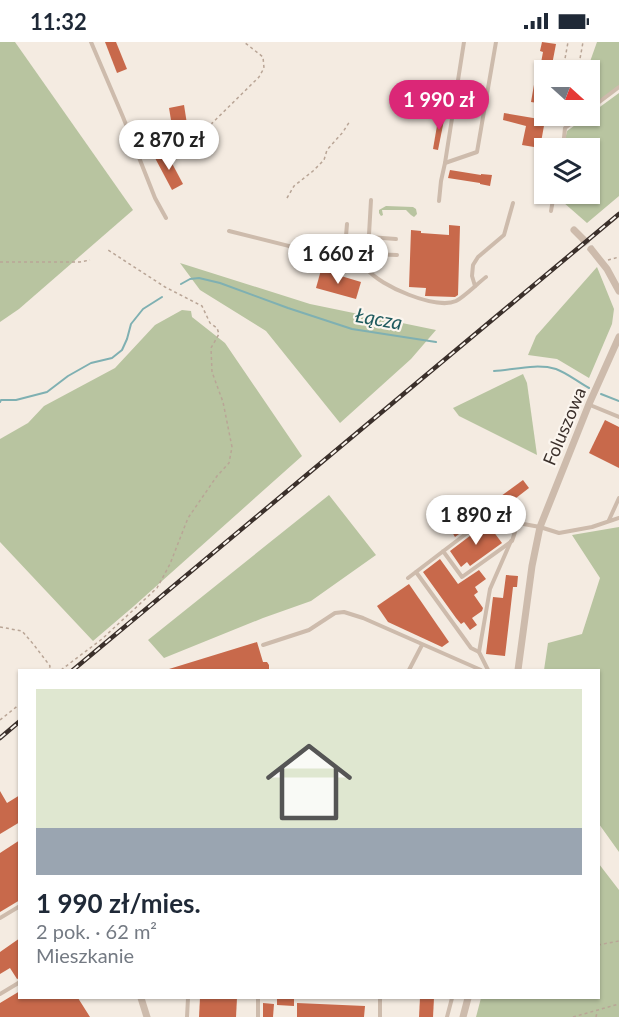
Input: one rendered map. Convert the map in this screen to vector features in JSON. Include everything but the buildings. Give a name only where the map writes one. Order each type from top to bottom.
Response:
[{"type":"street","points":[[574,230],[583,239]]},
{"type":"street","points":[[591,249],[607,269],[619,291]]},
{"type":"street","name":"Foluszowa","points":[[518,669],[532,566],[540,527],[589,404],[619,337]]},
{"type":"street","points":[[141,999],[147,1017]]},
{"type":"street","points":[[463,1017],[468,999]]},
{"type":"lane","points":[[91,42],[155,198],[166,218]]},
{"type":"lane","points":[[439,201],[464,42]]},
{"type":"lane","points":[[445,163],[477,152],[496,42]]},
{"type":"lane","points":[[600,101],[619,87]]},
{"type":"lane","points":[[367,269],[371,200]]},
{"type":"lane","points":[[475,286],[472,276],[473,265],[478,257],[504,235],[513,203]]},
{"type":"lane","points":[[551,212],[552,204]]},
{"type":"lane","points":[[344,260],[347,224]]},
{"type":"lane","points":[[229,231],[344,260],[367,269],[383,284],[427,300],[456,301],[486,278]]},
{"type":"lane","points":[[369,237],[396,239]]},
{"type":"lane","points":[[367,254],[397,255]]},
{"type":"lane","points":[[589,404],[619,417]]},
{"type":"lane","points":[[608,521],[619,498]]},
{"type":"lane","points":[[408,578],[492,514],[559,533],[592,527],[619,518]]},
{"type":"lane","points":[[488,669],[479,652],[490,590],[518,523]]},
{"type":"lane","points":[[443,551],[462,577],[512,541]]},
{"type":"lane","points":[[416,572],[471,648],[479,652]]},
{"type":"lane","points":[[263,645],[309,630],[335,613],[344,612],[363,618],[479,669]]},
{"type":"lane","points":[[410,669],[422,645]]},
{"type":"lane","points":[[0,918],[18,907]]},
{"type":"lane","points":[[0,994],[18,983]]},
{"type":"lane","points":[[187,1017],[188,999]]},
{"type":"lane","points":[[258,999],[258,1017]]},
{"type":"lane","points":[[380,999],[380,1017]]},
{"type":"lane","points":[[447,1017],[452,999]]},
{"type":"path","points":[[198,137],[250,87],[264,68],[263,57],[244,42]]},
{"type":"path","points":[[565,60],[568,42]]},
{"type":"path","points":[[580,60],[583,42]]},
{"type":"path","points":[[287,198],[294,186],[324,160],[327,150],[350,121]]},
{"type":"path","points":[[62,669],[102,639],[157,588],[170,564],[188,518],[217,476],[229,463],[232,447],[222,402],[212,372],[211,348],[219,334],[217,328],[210,323],[202,306],[165,287],[108,250]]},
{"type":"path","points":[[602,262],[619,257]]},
{"type":"path","points":[[0,262],[90,260]]},
{"type":"path","points":[[0,627],[22,631],[50,666],[49,669]]},
{"type":"path","points":[[0,720],[18,706]]},
{"type":"path","points":[[600,945],[619,941]]},
{"type":"path","points":[[573,1017],[619,1004]]},
{"type":"path","points":[[596,1017],[598,1011]]},
{"type":"green space","points":[[0,42],[15,42],[133,210],[19,309],[0,322]]},
{"type":"green space","points":[[597,42],[619,42],[619,87],[600,101],[600,60],[591,60]]},
{"type":"green space","points":[[619,93],[619,196],[587,223],[565,204],[600,204],[600,138],[565,138],[567,131],[574,126],[600,126],[600,107]]},
{"type":"green space","points":[[386,206],[413,207],[417,214],[414,217],[406,210],[382,210],[383,215],[381,216],[379,210]]},
{"type":"green space","points":[[180,263],[310,304],[436,330],[411,359],[340,423],[266,331],[200,290]]},
{"type":"green space","points":[[597,267],[614,309],[612,324],[589,378],[557,359],[528,355],[536,336]]},
{"type":"green space","points":[[182,310],[191,311],[192,317],[225,343],[302,456],[93,641],[0,542],[0,439],[28,423],[44,406],[115,368],[155,325]]},
{"type":"green space","points":[[523,374],[527,383],[537,455],[459,416],[453,408]]},
{"type":"green space","points":[[329,495],[376,555],[311,601],[164,658],[148,640]]},
{"type":"green space","points":[[619,527],[619,852],[600,825],[600,669],[544,669],[548,643],[582,634],[600,578],[572,535]]},
{"type":"green space","points":[[600,865],[619,890],[619,1017],[476,1017],[481,999],[600,999]]},
{"type":"waterway","name":"Łącza","points":[[181,284],[190,279],[199,278],[220,283],[352,329],[436,342]]},
{"type":"waterway","name":"Łącza","points":[[0,402],[47,392],[68,376],[91,363],[112,358],[122,350],[131,324],[143,309],[162,297]]},
{"type":"waterway","name":"Łącza","points":[[494,371],[548,367],[564,373],[589,388]]},
{"type":"waterway","name":"Łącza","points":[[601,394],[619,401]]},
{"type":"tunnel","points":[[583,239],[591,249]]},
{"type":"railway","points":[[74,669],[619,214]]},
{"type":"railway","points":[[0,738],[18,723]]}]
